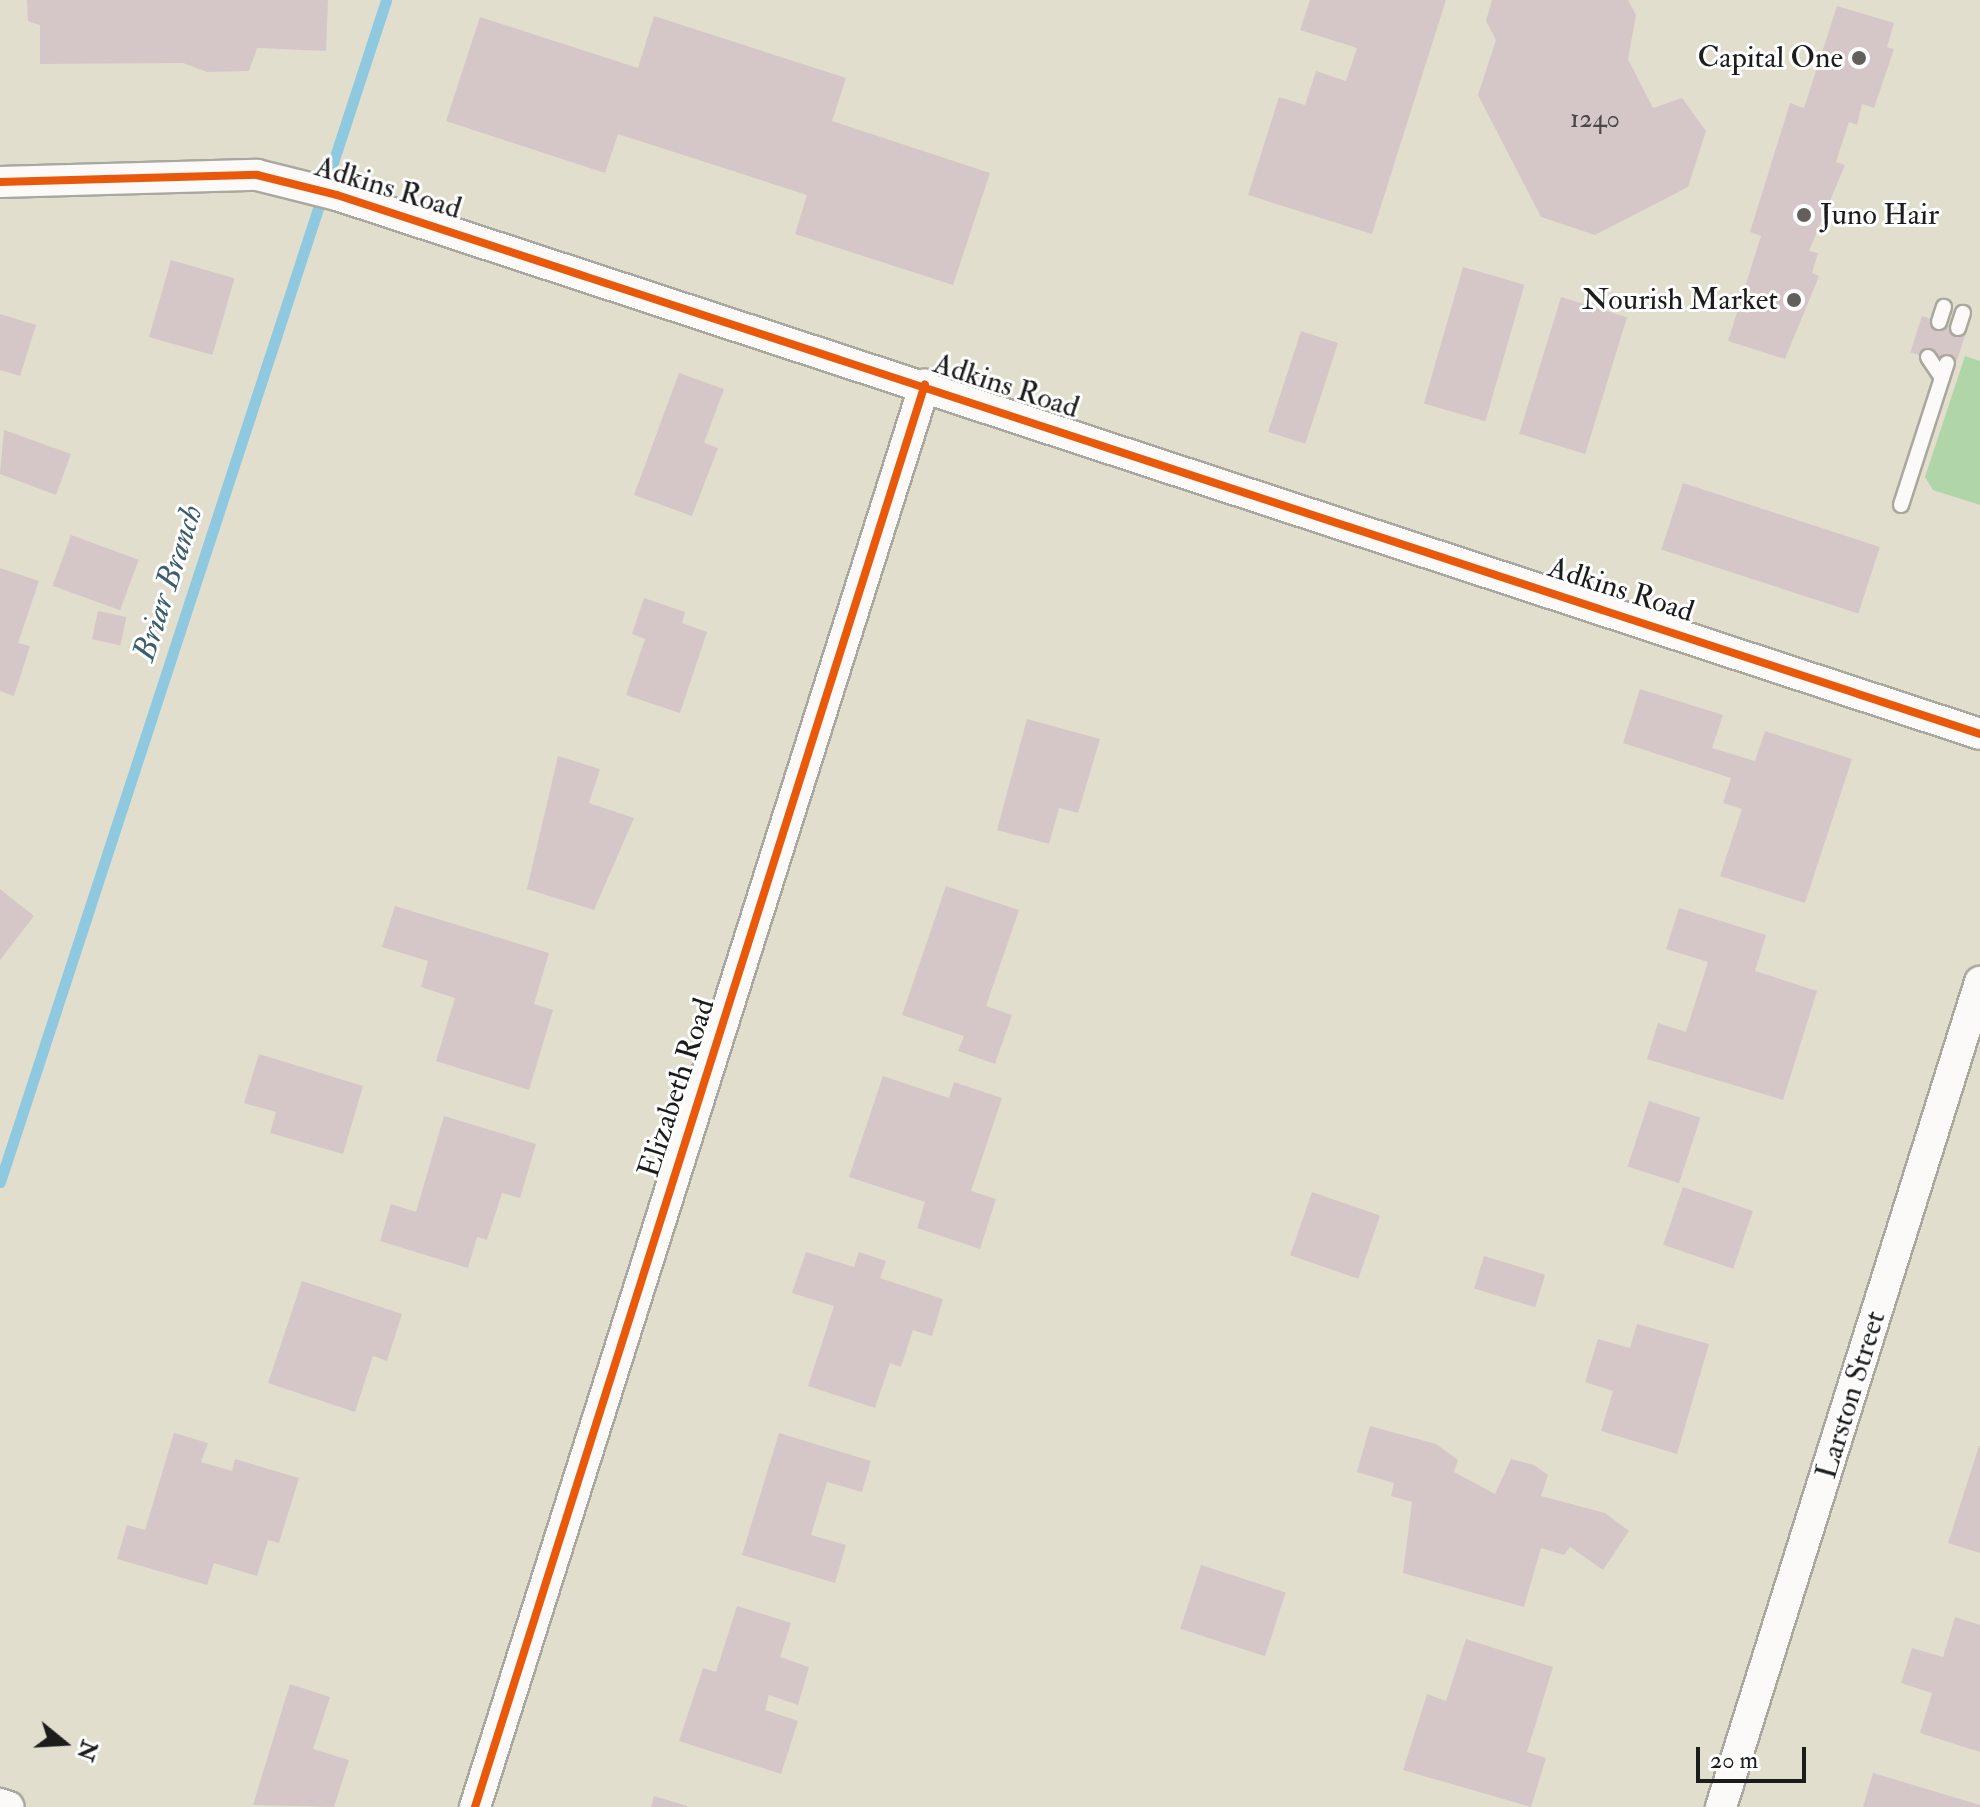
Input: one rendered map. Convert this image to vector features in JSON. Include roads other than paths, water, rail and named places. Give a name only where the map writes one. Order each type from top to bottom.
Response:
[{"type":"street","name":"Adkins Road","points":[[0,182],[257,175],[293,184],[380,209],[925,384],[1980,734]]},
{"type":"street","name":"Elizabeth Road","points":[[475,1807],[925,384]]},
{"type":"street","name":"Larston Street","points":[[1721,1807],[1980,982]]},
{"type":"street","points":[[0,1804],[9,1807]]},
{"type":"lane","points":[[1958,328],[1963,313]]},
{"type":"lane","points":[[1901,505],[1945,371],[1928,357]]},
{"type":"waterway","name":"Briar Branch","points":[[0,1182],[386,0]]},
{"type":"place","name":"Capital One","points":[[1859,58]]},
{"type":"place","name":"Juno Hair","points":[[1804,215]]},
{"type":"place","name":"Nourish Market","points":[[1794,300]]}]
